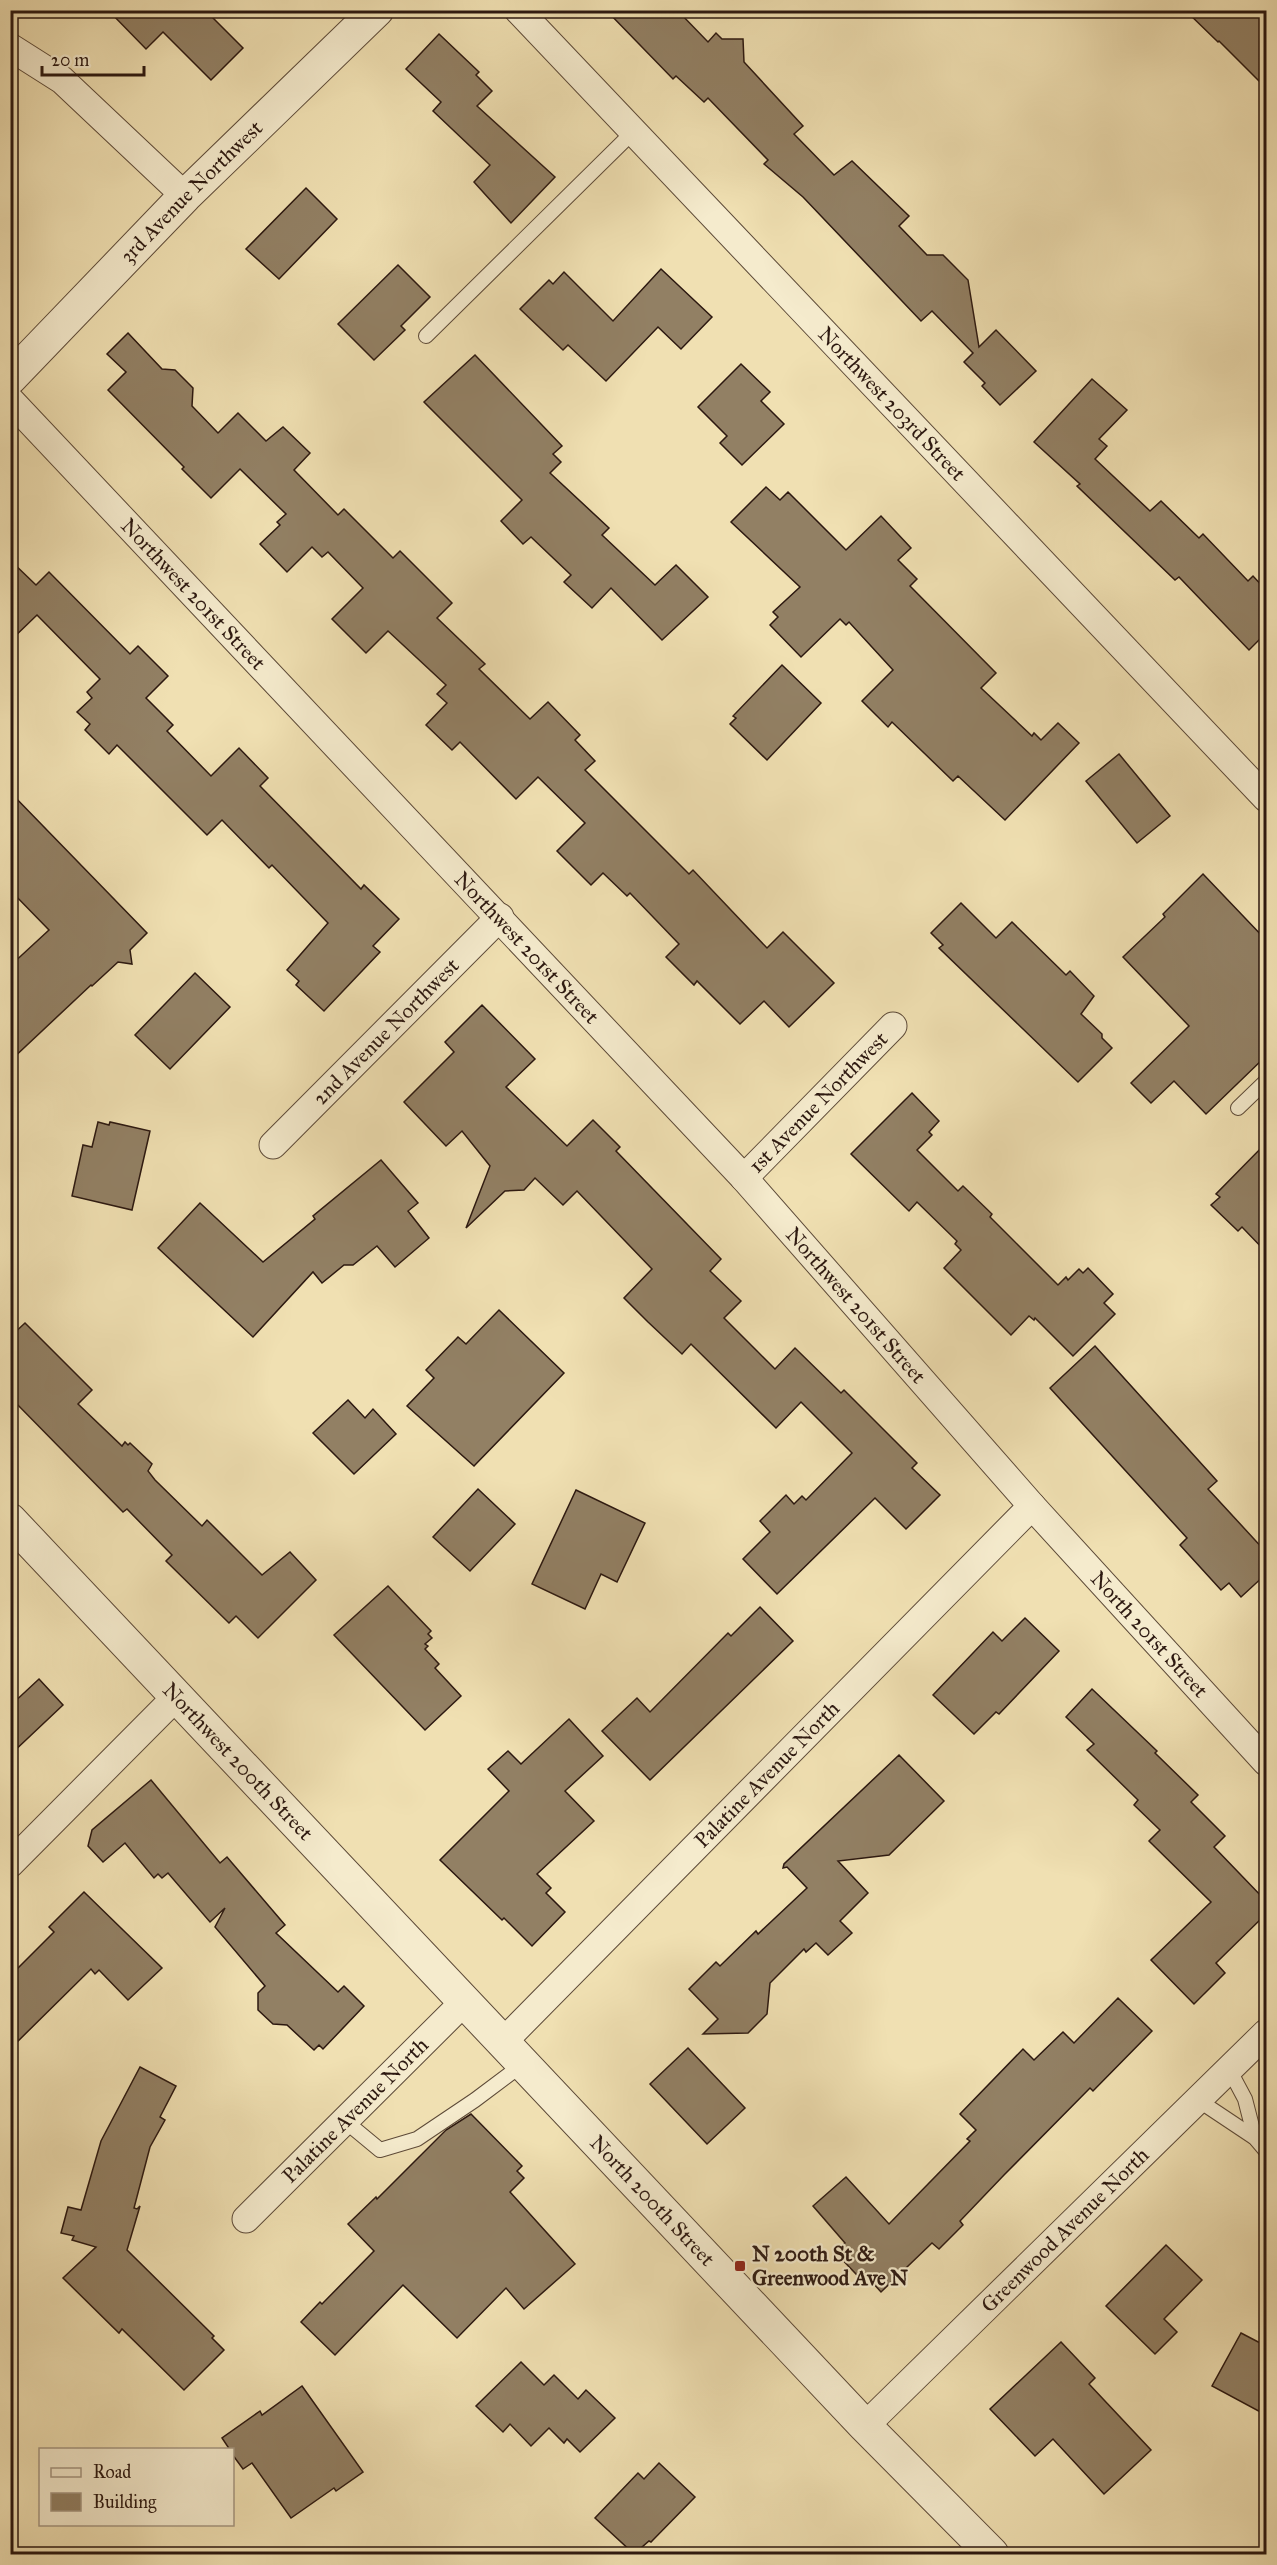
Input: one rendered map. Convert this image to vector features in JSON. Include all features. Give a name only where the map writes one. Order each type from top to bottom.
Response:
[{"type":"street","name":"3rd Avenue Northwest","points":[[10,378],[185,196],[377,10]]},
{"type":"street","name":"Northwest 203rd Street","points":[[518,10],[1266,798]]},
{"type":"street","points":[[10,47],[62,80],[185,196]]},
{"type":"street","name":"Northwest 201st Street","points":[[10,400],[744,1178],[1032,1506]]},
{"type":"street","name":"2nd Avenue Northwest","points":[[273,1145],[500,917]]},
{"type":"street","name":"1st Avenue Northwest","points":[[744,1178],[893,1026]]},
{"type":"street","name":"North 201st Street","points":[[1032,1506],[1266,1762]]},
{"type":"street","name":"Palatine Avenue North","points":[[513,2053],[1032,1506]]},
{"type":"street","name":"Northwest 200th Street","points":[[10,1520],[465,2001]]},
{"type":"street","points":[[10,1864],[177,1696]]},
{"type":"street","name":"Palatine Avenue North","points":[[246,2218],[465,2001]]},
{"type":"street","name":"North 200th Street","points":[[465,2001],[864,2426],[992,2554]]},
{"type":"street","name":"Greenwood Avenue North","points":[[864,2426],[1266,2032]]},
{"type":"lane","points":[[426,336],[633,132]]},
{"type":"lane","points":[[1238,1108],[1266,1081]]},
{"type":"lane","points":[[345,2121],[380,2150],[417,2139],[475,2100],[513,2053]]},
{"type":"lane","points":[[1229,2069],[1245,2099],[1255,2138]]},
{"type":"lane","points":[[1198,2100],[1255,2138],[1266,2151]]},
{"type":"building","points":[[108,10],[205,10],[243,48],[211,80],[163,32],[146,49]]},
{"type":"building","points":[[606,10],[677,10],[708,42],[716,33],[722,39],[743,39],[744,62],[803,126],[794,134],[834,175],[852,161],[909,216],[899,226],[927,255],[943,255],[968,280],[979,347],[996,330],[1036,371],[1000,405],[982,386],[985,383],[964,362],[973,353],[932,311],[921,321],[803,197],[764,164],[768,160],[708,98],[704,102],[676,76],[673,79]]},
{"type":"building","points":[[1185,10],[1266,10],[1266,88],[1219,41]]},
{"type":"building","points":[[439,34],[479,72],[476,75],[492,91],[477,106],[555,177],[511,223],[474,182],[490,165],[433,111],[441,102],[406,69]]},
{"type":"building","points":[[306,188],[337,219],[279,279],[246,249]]},
{"type":"building","points":[[398,265],[430,297],[401,326],[405,330],[374,360],[338,324]]},
{"type":"building","points":[[661,269],[712,317],[681,349],[658,327],[606,381],[568,345],[563,350],[520,309],[549,280],[553,284],[564,272],[613,321]]},
{"type":"building","points":[[128,333],[162,369],[175,370],[193,388],[192,406],[218,433],[238,413],[266,441],[283,427],[310,453],[294,470],[338,515],[344,509],[393,558],[400,551],[452,603],[437,618],[485,664],[479,669],[530,719],[548,702],[580,735],[575,740],[595,761],[585,770],[689,874],[693,870],[767,948],[783,932],[834,983],[789,1027],[764,1001],[740,1024],[697,981],[694,985],[666,957],[679,944],[630,893],[627,896],[603,873],[591,885],[557,851],[585,823],[538,777],[516,799],[460,742],[452,750],[426,725],[447,703],[437,694],[446,685],[388,631],[366,653],[332,619],[363,588],[328,552],[322,557],[312,547],[287,572],[260,544],[280,525],[277,522],[286,514],[240,469],[211,498],[182,469],[184,467],[108,390],[126,372],[107,354]]},
{"type":"building","points":[[475,355],[562,446],[553,454],[561,462],[550,473],[609,528],[602,535],[655,585],[676,565],[708,597],[662,640],[611,588],[592,608],[564,582],[571,575],[531,537],[523,544],[501,521],[522,500],[424,402]]},
{"type":"building","points":[[741,364],[770,392],[761,401],[784,424],[742,465],[720,443],[727,436],[698,407]]},
{"type":"building","points":[[1092,379],[1127,410],[1099,439],[1107,446],[1095,459],[1150,511],[1161,501],[1199,538],[1203,534],[1248,581],[1253,576],[1266,590],[1266,633],[1249,650],[1179,577],[1175,580],[1077,486],[1080,484],[1034,442]]},
{"type":"building","points":[[766,487],[780,500],[788,492],[846,550],[881,516],[911,548],[898,560],[917,579],[910,586],[996,673],[981,688],[1032,736],[1034,733],[1041,740],[1058,723],[1079,743],[1005,820],[958,776],[953,781],[892,722],[888,727],[862,701],[893,670],[849,622],[846,625],[840,619],[801,657],[770,625],[778,617],[773,612],[800,587],[731,522]]},
{"type":"building","points":[[10,560],[36,585],[49,572],[130,654],[138,646],[168,676],[146,698],[173,725],[167,731],[211,776],[239,748],[268,778],[260,786],[361,889],[364,885],[399,919],[373,946],[380,952],[324,1011],[296,985],[299,981],[287,970],[328,923],[272,865],[269,868],[222,820],[207,835],[117,745],[109,754],[85,730],[90,724],[77,712],[92,698],[87,692],[100,679],[37,615],[10,641]]},
{"type":"building","points":[[782,665],[821,703],[767,760],[730,724],[736,718],[733,716]]},
{"type":"building","points":[[1119,754],[1170,816],[1137,843],[1086,781]]},
{"type":"building","points":[[10,792],[147,933],[130,950],[132,964],[118,962],[10,1061],[10,966],[49,930],[10,890]]},
{"type":"building","points":[[1203,874],[1266,940],[1266,1056],[1206,1114],[1174,1081],[1151,1103],[1131,1083],[1189,1026],[1123,957],[1165,917],[1163,914]]},
{"type":"building","points":[[961,903],[996,938],[1012,922],[1066,975],[1070,971],[1094,996],[1081,1014],[1102,1034],[1102,1038],[1112,1048],[1078,1082],[939,948],[943,945],[931,933]]},
{"type":"building","points":[[195,973],[230,1007],[170,1069],[135,1035]]},
{"type":"building","points":[[482,1005],[535,1059],[506,1087],[567,1146],[593,1120],[620,1147],[616,1151],[721,1259],[710,1271],[741,1301],[724,1318],[775,1369],[795,1348],[841,1393],[844,1390],[917,1463],[912,1468],[940,1495],[906,1529],[875,1498],[777,1594],[743,1559],[770,1532],[760,1521],[786,1495],[794,1504],[802,1496],[806,1500],[852,1453],[801,1402],[776,1428],[691,1344],[682,1354],[648,1322],[624,1298],[652,1269],[577,1191],[563,1205],[535,1178],[524,1190],[505,1191],[466,1228],[490,1166],[462,1131],[446,1146],[404,1102],[454,1052],[445,1042]]},
{"type":"building","points":[[912,1093],[939,1121],[929,1132],[932,1135],[917,1150],[958,1191],[963,1186],[992,1214],[990,1217],[1058,1285],[1066,1277],[1068,1280],[1079,1269],[1083,1273],[1088,1268],[1113,1294],[1104,1303],[1115,1314],[1073,1356],[1035,1318],[1034,1320],[1029,1316],[1011,1335],[944,1268],[961,1250],[955,1244],[957,1241],[917,1202],[909,1211],[851,1154]]},
{"type":"building","points":[[98,1122],[109,1125],[110,1122],[150,1131],[132,1210],[72,1196],[83,1145],[92,1147]]},
{"type":"building","points":[[1266,1143],[1266,1252],[1242,1227],[1238,1231],[1211,1205],[1220,1197],[1216,1194]]},
{"type":"building","points":[[381,1160],[418,1203],[408,1211],[429,1238],[395,1267],[377,1246],[353,1265],[344,1265],[322,1283],[313,1272],[253,1337],[158,1248],[200,1203],[263,1262],[315,1219],[313,1216]]},
{"type":"building","points":[[499,1310],[564,1373],[474,1466],[407,1406],[434,1378],[426,1370],[458,1337],[466,1344]]},
{"type":"building","points":[[25,1323],[92,1390],[78,1404],[122,1446],[125,1442],[128,1445],[130,1443],[152,1464],[148,1471],[155,1480],[202,1526],[207,1520],[262,1575],[290,1552],[316,1580],[258,1638],[236,1616],[229,1623],[166,1561],[172,1555],[127,1509],[123,1512],[10,1397],[10,1337]]},
{"type":"building","points":[[1095,1346],[1217,1481],[1208,1489],[1266,1552],[1266,1574],[1241,1597],[1229,1583],[1221,1590],[1180,1545],[1187,1538],[1050,1388]]},
{"type":"building","points":[[348,1400],[365,1418],[373,1409],[396,1434],[354,1474],[313,1433]]},
{"type":"building","points":[[478,1489],[515,1524],[470,1571],[433,1537]]},
{"type":"building","points":[[576,1490],[645,1523],[617,1582],[601,1574],[585,1609],[532,1584]]},
{"type":"building","points":[[388,1586],[431,1631],[428,1634],[432,1638],[425,1644],[428,1646],[425,1649],[439,1664],[435,1668],[461,1696],[425,1730],[334,1635]]},
{"type":"building","points":[[760,1607],[793,1641],[650,1780],[602,1731],[637,1698],[650,1712],[728,1633],[731,1636]]},
{"type":"building","points":[[1025,1618],[1059,1651],[999,1714],[996,1712],[974,1734],[933,1695],[993,1632],[1002,1641]]},
{"type":"building","points":[[39,1679],[63,1705],[10,1755],[10,1706]]},
{"type":"building","points":[[1092,1689],[1157,1751],[1155,1753],[1198,1795],[1191,1802],[1225,1836],[1214,1847],[1266,1901],[1266,1914],[1216,1963],[1225,1973],[1194,2004],[1151,1960],[1211,1902],[1149,1841],[1160,1830],[1134,1805],[1138,1800],[1087,1750],[1094,1744],[1066,1717]]},
{"type":"building","points":[[569,1719],[603,1756],[565,1791],[594,1821],[537,1874],[551,1888],[546,1893],[565,1912],[532,1946],[440,1860],[509,1791],[488,1769],[508,1751],[521,1764]]},
{"type":"building","points":[[899,1755],[944,1801],[889,1855],[838,1861],[868,1893],[840,1921],[852,1933],[828,1955],[816,1943],[806,1952],[804,1949],[770,1983],[767,2014],[748,2033],[703,2034],[718,2019],[689,1989],[716,1962],[720,1966],[756,1931],[758,1934],[807,1888],[787,1867],[783,1868],[784,1864]]},
{"type":"building","points":[[151,1780],[220,1863],[227,1857],[285,1925],[276,1933],[338,1992],[344,1986],[364,2006],[323,2049],[319,2045],[314,2050],[287,2025],[273,2024],[258,2010],[258,1993],[265,1986],[215,1927],[225,1908],[210,1922],[168,1873],[162,1878],[158,1874],[154,1878],[125,1843],[103,1862],[88,1846],[92,1830]]},
{"type":"building","points":[[84,1892],[162,1968],[128,2000],[99,1970],[95,1974],[91,1969],[10,2049],[10,1976],[54,1932],[49,1927]]},
{"type":"building","points":[[1118,1998],[1152,2031],[1093,2091],[1090,2088],[1004,2175],[960,2221],[963,2225],[939,2249],[932,2243],[881,2292],[861,2270],[857,2275],[835,2252],[845,2243],[813,2206],[846,2177],[889,2224],[970,2141],[967,2139],[976,2130],[960,2114],[1023,2049],[1034,2060],[1063,2032],[1074,2043]]},
{"type":"building","points":[[688,2048],[745,2108],[707,2144],[650,2084]]},
{"type":"building","points":[[140,2067],[176,2086],[160,2117],[165,2120],[150,2147],[134,2208],[137,2209],[140,2206],[127,2250],[214,2336],[212,2338],[224,2350],[184,2390],[122,2329],[119,2333],[63,2278],[96,2247],[72,2240],[74,2236],[61,2233],[68,2207],[81,2210],[101,2141]]},
{"type":"building","points":[[471,2114],[522,2166],[517,2171],[524,2178],[510,2192],[575,2264],[524,2309],[506,2288],[457,2338],[403,2285],[335,2355],[301,2322],[374,2251],[348,2224],[376,2197],[377,2199],[446,2130]]},
{"type":"building","points":[[1166,2245],[1202,2280],[1164,2319],[1177,2332],[1155,2354],[1106,2306]]},
{"type":"building","points":[[1241,2333],[1266,2346],[1266,2415],[1212,2386]]},
{"type":"building","points":[[1061,2342],[1095,2378],[1089,2384],[1151,2450],[1104,2494],[1053,2439],[1035,2456],[990,2409]]},
{"type":"building","points":[[521,2362],[544,2385],[554,2375],[578,2399],[586,2390],[615,2418],[580,2452],[567,2439],[564,2443],[549,2428],[531,2446],[510,2424],[503,2432],[476,2406]]},
{"type":"building","points":[[302,2386],[363,2472],[336,2491],[334,2488],[291,2518],[252,2463],[243,2469],[234,2457],[234,2448],[229,2448],[222,2438],[260,2411],[262,2415]]},
{"type":"building","points":[[659,2463],[695,2497],[651,2542],[649,2541],[634,2554],[595,2518],[638,2473],[644,2479]]},
{"type":"place","name":"N 200th St & Greenwood Ave N","points":[[740,2266]]}]
